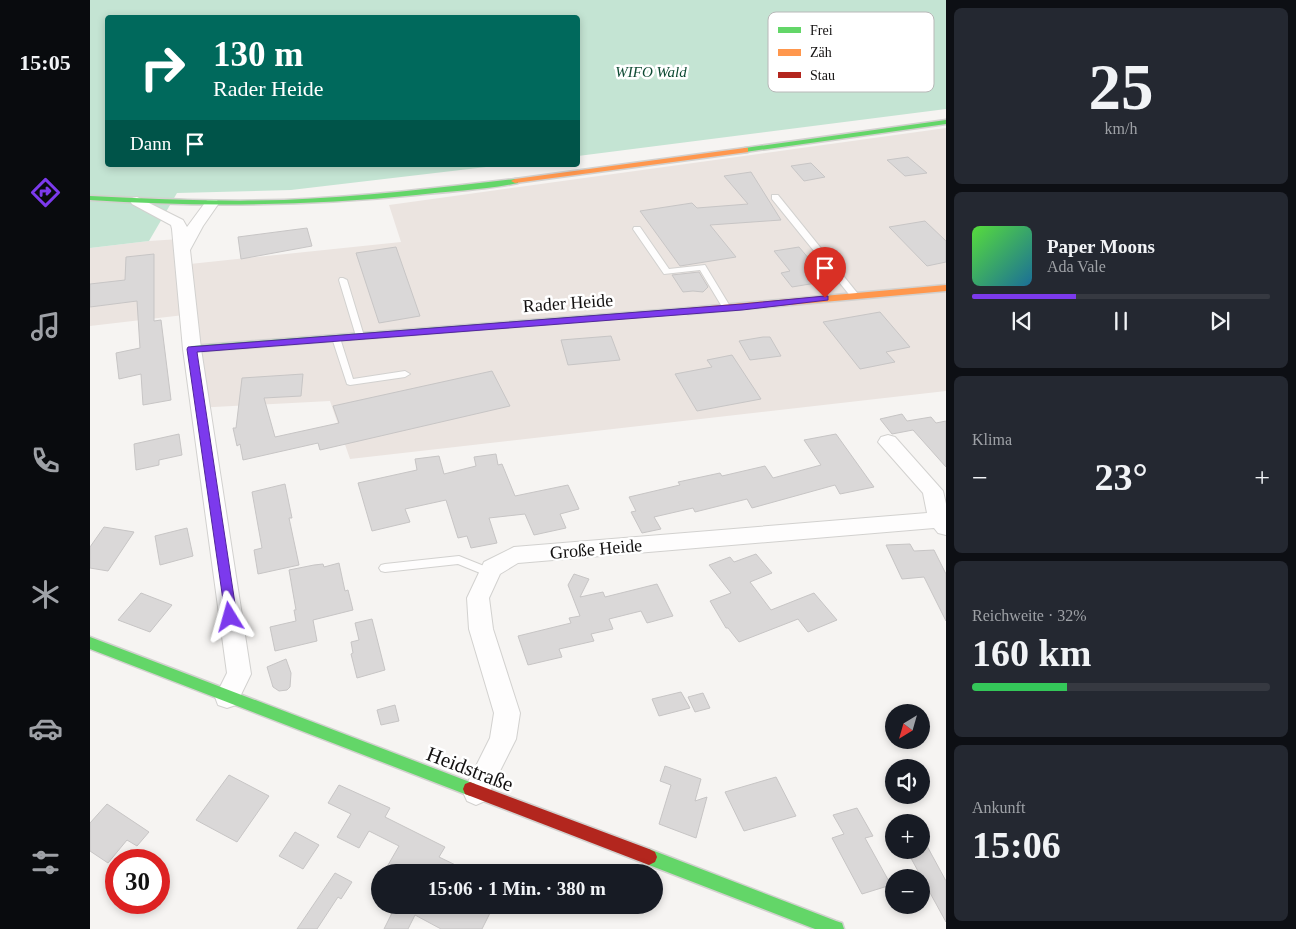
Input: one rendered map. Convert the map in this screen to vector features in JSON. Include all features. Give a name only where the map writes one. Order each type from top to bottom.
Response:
[{"type":"street","points":[[90,198],[212,203],[355,198],[468,187],[946,122]]},
{"type":"street","points":[[137,201],[178,223]]},
{"type":"street","points":[[191,202],[178,223],[192,349],[239,674],[227,697]]},
{"type":"street","points":[[182,250],[196,225],[212,203]]},
{"type":"street","name":"Rader Heide","points":[[192,349],[727,308],[946,288]]},
{"type":"street","points":[[888,442],[933,491],[943,523]]},
{"type":"street","name":"Große Heide","points":[[476,792],[503,739],[507,713],[481,629],[478,598],[492,568],[514,555],[943,523]]},
{"type":"street","name":"Heidstraße","points":[[90,643],[836,929]]},
{"type":"lane","points":[[775,197],[855,296]]},
{"type":"lane","points":[[637,228],[667,272],[702,267],[727,308]]},
{"type":"lane","points":[[343,280],[360,336]]},
{"type":"lane","points":[[336,338],[350,382],[406,374]]},
{"type":"lane","points":[[384,568],[459,560],[490,573]]},
{"type":"shaded area","points":[[946,128],[946,391],[350,459],[330,401],[195,408],[184,315],[90,326],[90,248],[195,238],[188,249],[190,264],[401,242],[389,205]]},
{"type":"green space","name":"WIFO Wald","points":[[90,0],[946,0],[946,109],[580,156],[580,15],[105,15],[105,167],[486,167],[291,190],[177,193],[149,241],[90,248]]},
{"type":"building","points":[[908,157],[927,173],[905,176],[887,160]]},
{"type":"building","points":[[811,163],[825,177],[804,181],[791,166]]},
{"type":"building","points":[[751,172],[781,220],[710,225],[736,257],[680,266],[640,211],[692,203],[697,208],[748,204],[724,176]]},
{"type":"building","points":[[925,221],[946,241],[946,262],[927,266],[889,227]]},
{"type":"building","points":[[307,228],[312,246],[241,259],[238,237]]},
{"type":"building","points":[[396,247],[420,316],[379,323],[356,253]]},
{"type":"building","points":[[799,247],[828,281],[792,287],[781,273],[790,271],[774,251]]},
{"type":"building","points":[[154,254],[154,321],[161,320],[171,400],[143,405],[141,374],[119,379],[116,353],[140,348],[137,301],[90,307],[90,284],[125,280],[126,257]]},
{"type":"building","points":[[699,272],[708,287],[703,292],[683,292],[672,275]]},
{"type":"building","points":[[880,312],[910,347],[886,352],[895,362],[860,369],[823,322]]},
{"type":"building","points":[[611,336],[620,360],[568,365],[561,340]]},
{"type":"building","points":[[770,337],[781,356],[750,360],[739,341]]},
{"type":"building","points":[[732,355],[761,399],[697,411],[675,374],[712,367],[707,360]]},
{"type":"building","points":[[492,371],[510,406],[320,450],[318,443],[243,460],[240,444],[237,446],[233,428],[236,428],[242,378],[303,374],[301,396],[264,398],[275,437],[339,423],[333,406]]},
{"type":"building","points":[[902,414],[907,421],[931,417],[936,423],[946,421],[946,467],[913,430],[892,434],[880,419]]},
{"type":"building","points":[[179,434],[182,455],[159,460],[159,465],[136,470],[134,444]]},
{"type":"building","points":[[836,434],[874,487],[840,494],[835,485],[752,508],[747,499],[695,512],[693,508],[654,517],[661,529],[642,533],[631,512],[636,511],[629,497],[680,485],[678,482],[720,473],[722,476],[765,466],[773,478],[821,465],[804,440]]},
{"type":"building","points":[[496,454],[498,465],[502,464],[515,496],[568,485],[579,509],[560,514],[566,528],[534,535],[525,514],[489,518],[497,543],[471,548],[467,536],[458,538],[446,500],[405,509],[410,522],[372,531],[358,483],[417,470],[415,459],[439,456],[444,474],[476,466],[474,457]]},
{"type":"building","points":[[285,484],[292,518],[289,518],[299,565],[258,574],[254,550],[262,548],[252,492]]},
{"type":"building","points":[[104,527],[134,532],[108,571],[90,568],[90,547]]},
{"type":"building","points":[[187,528],[193,556],[160,565],[155,536]]},
{"type":"building","points":[[910,544],[914,551],[934,550],[946,574],[946,621],[924,577],[902,579],[886,545]]},
{"type":"building","points":[[756,554],[772,573],[750,582],[771,610],[814,593],[837,620],[808,632],[798,619],[739,642],[726,628],[710,601],[731,593],[709,565],[730,557],[734,562]]},
{"type":"building","points":[[339,563],[345,591],[348,590],[353,610],[313,620],[317,641],[275,651],[270,627],[296,621],[289,570],[323,564],[324,567]]},
{"type":"building","points":[[574,574],[589,579],[580,597],[603,592],[605,597],[657,584],[673,616],[647,623],[641,611],[609,619],[613,629],[591,634],[594,641],[559,649],[562,657],[528,665],[518,636],[571,623],[569,618],[580,616],[568,585]]},
{"type":"building","points":[[141,593],[172,605],[150,632],[118,620]]},
{"type":"building","points":[[372,619],[385,670],[357,678],[351,654],[353,653],[351,642],[359,640],[355,623]]},
{"type":"building","points":[[286,659],[291,673],[290,687],[287,690],[279,691],[273,687],[267,667]]},
{"type":"building","points":[[681,692],[690,708],[659,716],[652,699]]},
{"type":"building","points":[[703,693],[710,708],[695,712],[688,697]]},
{"type":"building","points":[[395,705],[399,721],[381,725],[377,710]]},
{"type":"building","points":[[665,766],[701,779],[695,801],[707,797],[696,838],[659,824],[671,785],[660,781]]},
{"type":"building","points":[[229,775],[269,796],[237,842],[196,820]]},
{"type":"building","points":[[776,777],[796,816],[744,831],[725,792]]},
{"type":"building","points":[[339,785],[390,808],[385,817],[445,847],[439,857],[453,864],[389,864],[399,846],[369,831],[359,848],[337,837],[351,814],[328,803]]},
{"type":"building","points":[[107,804],[149,832],[137,846],[127,840],[120,849],[105,849],[105,861],[90,851],[90,823]]},
{"type":"building","points":[[857,808],[873,836],[865,838],[885,874],[885,887],[862,894],[832,838],[844,834],[833,815]]},
{"type":"building","points":[[295,832],[319,845],[303,869],[279,856]]},
{"type":"building","points":[[930,852],[946,881],[946,922],[930,893],[930,869],[917,869],[911,859],[930,859]]},
{"type":"building","points":[[335,873],[352,882],[341,899],[338,897],[317,929],[297,929]]},
{"type":"building","points":[[392,914],[490,914],[482,929],[441,929],[415,915],[408,929],[384,929]]},
{"type":"traffic: fast","points":[[745,150],[946,122]]},
{"type":"traffic: fast","points":[[90,198],[235,203],[313,201],[515,181]]},
{"type":"traffic: fast","points":[[192,349],[688,311]]},
{"type":"traffic: fast","points":[[90,643],[470,789]]},
{"type":"traffic: fast","points":[[649,857],[836,929]]},
{"type":"traffic: slow","points":[[515,181],[745,150]]},
{"type":"traffic: slow","points":[[688,311],[946,288]]},
{"type":"traffic: jam","points":[[470,789],[649,857]]},
{"type":"route","points":[[230,617],[192,349],[742,307],[825,298]]}]
